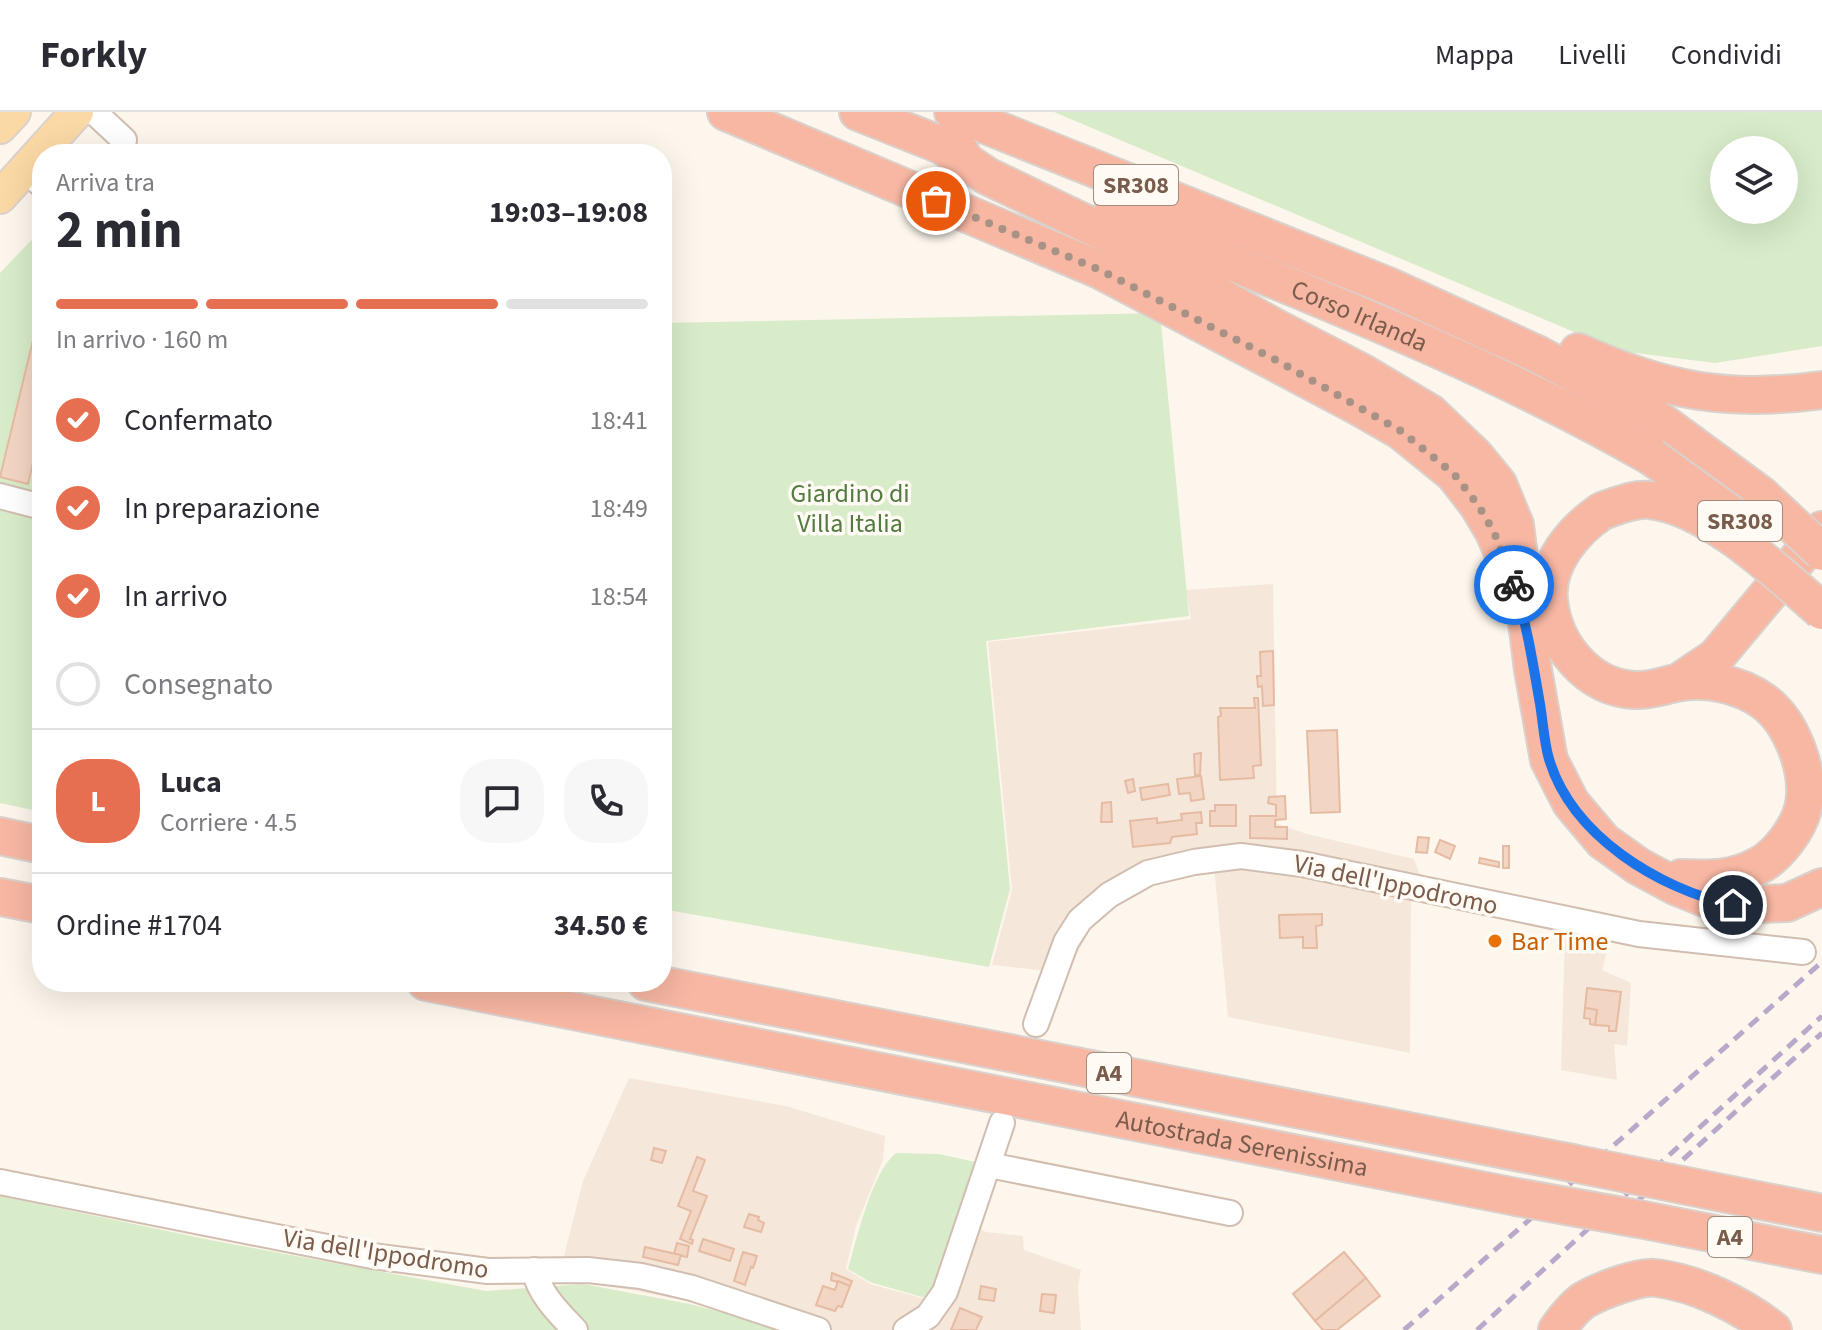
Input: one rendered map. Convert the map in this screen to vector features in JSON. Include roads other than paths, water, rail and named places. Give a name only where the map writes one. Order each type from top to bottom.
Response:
[{"type":"highway","points":[[726,112],[1100,270],[1276,360],[1401,431],[1454,474],[1478,505],[1499,544],[1527,623]]},
{"type":"highway","name":"Corso Irlanda","points":[[858,112],[946,128],[1097,169],[1388,286],[1539,355],[1656,418],[1761,495],[1822,552]]},
{"type":"highway","name":"SR308","points":[[997,112],[1097,169]]},
{"type":"highway","points":[[946,128],[987,176],[1122,241],[1361,372],[1430,413],[1475,456],[1498,484],[1515,525],[1549,760],[1571,803],[1603,841],[1638,866],[1675,886],[1733,905],[1787,903],[1822,887]]},
{"type":"highway","name":"Corso Irlanda","points":[[946,128],[1305,294],[1494,373],[1585,419],[1652,457],[1726,510],[1822,593]]},
{"type":"highway","points":[[1388,286],[1497,315],[1620,371],[1680,389],[1769,397],[1822,390]]},
{"type":"highway","points":[[1660,877],[1727,879],[1760,866],[1779,850],[1804,805],[1803,769],[1777,713],[1741,689],[1716,683],[1679,682],[1632,690],[1602,681],[1581,667],[1561,645],[1549,598],[1553,574],[1562,550],[1579,526],[1602,511],[1629,502],[1649,500],[1669,504],[1712,523],[1772,567],[1822,611]]},
{"type":"highway","points":[[1679,682],[1716,657],[1822,530]]},
{"type":"highway","points":[[0,836],[32,843]]},
{"type":"highway","points":[[0,855],[32,862]]},
{"type":"highway","points":[[0,897],[32,903]]},
{"type":"highway","name":"Autostrada Serenissima","points":[[672,987],[1822,1213]]},
{"type":"highway","name":"Autostrada Serenissima","points":[[477,992],[1822,1255]]},
{"type":"highway","points":[[1557,1330],[1583,1300],[1653,1277],[1689,1285],[1755,1316],[1773,1330]]},
{"type":"highway","points":[[1581,1330],[1596,1314],[1654,1295],[1677,1299],[1726,1322],[1734,1330]]},
{"type":"main road","points":[[0,127],[14,112]]},
{"type":"main road","points":[[55,144],[77,112]]},
{"type":"main road","points":[[0,197],[32,178]]},
{"type":"street","points":[[94,112],[124,140]]},
{"type":"street","points":[[0,496],[32,504]]},
{"type":"street","name":"Via dell'Ippodromo","points":[[1036,1024],[1055,976],[1066,964],[1093,909],[1125,884],[1148,873],[1194,862],[1241,856],[1302,864],[1639,934],[1803,952]]},
{"type":"street","points":[[906,1330],[928,1316],[945,1292],[1002,1123]]},
{"type":"street","points":[[989,1165],[1230,1213]]},
{"type":"street","name":"Via dell'Ippodromo","points":[[0,1182],[372,1256],[488,1271],[588,1270],[641,1276],[692,1288],[818,1330]]},
{"type":"street","points":[[534,1270],[537,1284],[575,1330]]},
{"type":"railway","points":[[1404,1330],[1822,962]]},
{"type":"railway","points":[[1477,1330],[1822,1016]]},
{"type":"railway","points":[[1609,1227],[1822,1033]]},
{"type":"place","name":"Bar Time","points":[[1495,941]]},
{"type":"park label","name":"Giardino di Villa Italia","points":[[850,508]]}]
